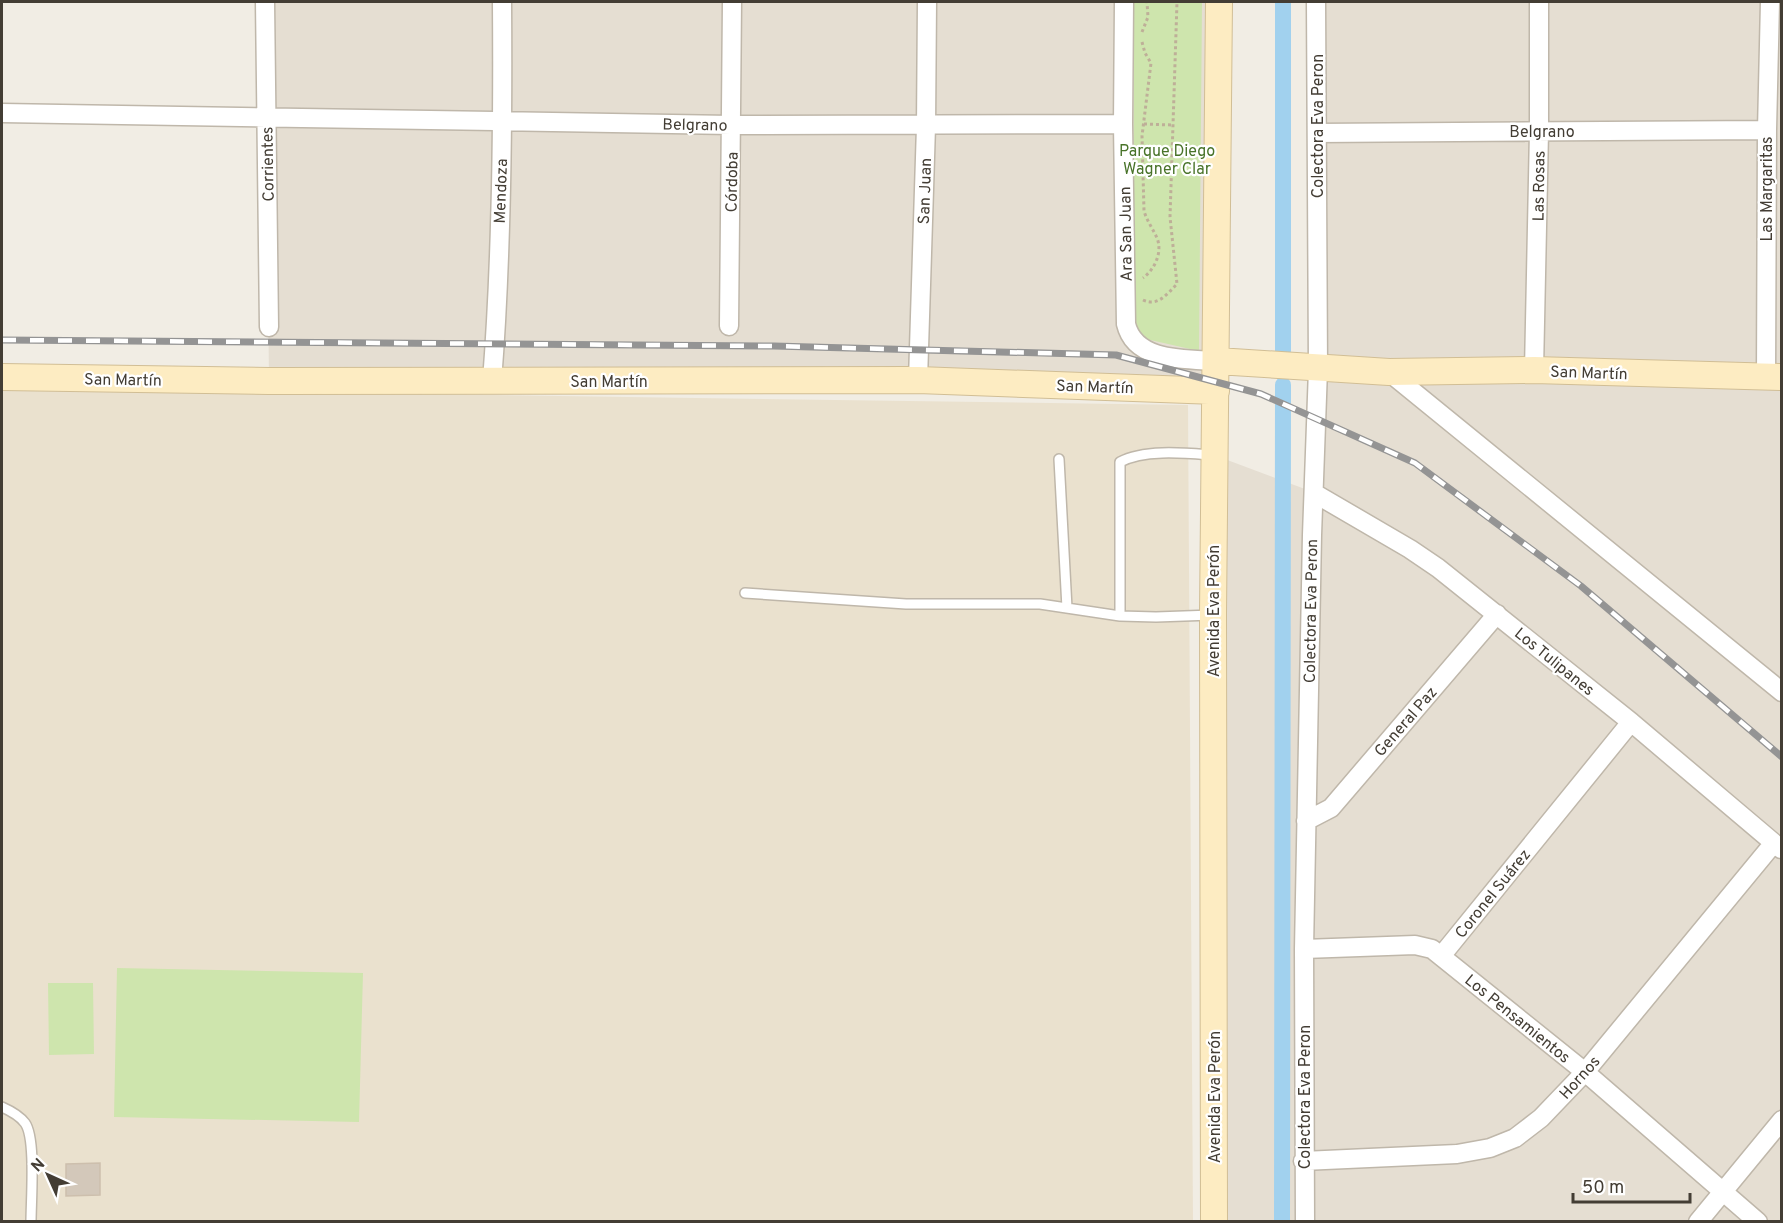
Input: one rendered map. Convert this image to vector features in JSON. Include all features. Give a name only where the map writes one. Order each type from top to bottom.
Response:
[{"type":"street","name":"Corrientes","points":[[265,2],[269,327]]},
{"type":"street","name":"Mendoza","points":[[492,381],[502,121],[502,2]]},
{"type":"street","name":"Córdoba","points":[[729,326],[732,2]]},
{"type":"street","name":"San Juan","points":[[918,380],[926,126],[927,2]]},
{"type":"street","name":"Ara San Juan","points":[[1124,2],[1123,124],[1126,324],[1129,336],[1136,345],[1148,351],[1176,358],[1217,361]]},
{"type":"street","name":"Avenida Eva Perón","points":[[1214,1221],[1213,614],[1219,2]]},
{"type":"street","name":"Colectora Eva Peron","points":[[1305,1221],[1304,949],[1318,369],[1316,2]]},
{"type":"street","name":"Las Rosas","points":[[1534,370],[1539,2]]},
{"type":"street","name":"Las Margaritas","points":[[1770,2],[1767,130],[1774,377]]},
{"type":"street","name":"Belgrano","points":[[2,113],[731,125],[1123,124]]},
{"type":"street","name":"Belgrano","points":[[1317,133],[1767,130]]},
{"type":"street","name":"San Martín","points":[[1217,361],[1389,372],[1534,370],[1774,377]]},
{"type":"street","points":[[1389,372],[1782,692]]},
{"type":"street","name":"San Martín","points":[[2,377],[269,381],[918,380],[1216,391]]},
{"type":"street","name":"Los Tulipanes","points":[[1314,493],[1438,568],[1631,722],[1777,847]]},
{"type":"street","name":"General Paz","points":[[1306,821],[1330,808],[1497,614]]},
{"type":"street","name":"Coronel Suárez","points":[[1442,955],[1631,722]]},
{"type":"street","name":"Hornos","points":[[1304,1161],[1457,1154],[1490,1148],[1515,1138],[1541,1118],[1585,1072],[1777,847]]},
{"type":"street","points":[[1304,949],[1415,945],[1432,949],[1442,955]]},
{"type":"street","name":"Los Pensamientos","points":[[1442,955],[1585,1072],[1758,1221]]},
{"type":"street","points":[[1698,1221],[1782,1120]]},
{"type":"lane","points":[[1120,616],[1120,462],[1130,457],[1177,452],[1214,455]]},
{"type":"lane","points":[[1059,459],[1067,608]]},
{"type":"lane","points":[[745,593],[906,604],[1040,604],[1120,616],[1213,614]]},
{"type":"lane","points":[[2,1107],[13,1112],[25,1124],[31,1138],[31,1221]]},
{"type":"path","points":[[1138,284],[1151,272],[1158,249],[1157,239],[1147,222],[1144,211],[1142,136],[1151,63],[1142,43],[1142,29],[1148,17],[1147,2]]},
{"type":"path","points":[[1139,296],[1144,301],[1159,302],[1177,284],[1170,217],[1177,2]]},
{"type":"path","points":[[1123,124],[1172,124]]},
{"type":"shaded area","points":[[265,2],[1219,2],[1216,391],[269,381]]},
{"type":"shaded area","points":[[1316,2],[1781,2],[1781,1221],[1214,1221],[1214,455],[1313,492]]},
{"type":"shaded area","points":[[2,388],[1188,405],[1193,1221],[2,1222]]},
{"type":"green space","name":"Parque Diego Wagner Clar","points":[[1134,2],[1202,2],[1199,351],[1146,339],[1136,332],[1133,316]]},
{"type":"green space","points":[[117,968],[363,973],[359,1122],[114,1117]]},
{"type":"green space","points":[[48,983],[93,983],[94,1054],[49,1055]]},
{"type":"building","points":[[100,1163],[100,1195],[66,1196],[66,1164]]},
{"type":"waterway","points":[[1283,2],[1283,351]]},
{"type":"waterway","points":[[1282,1222],[1283,385]]},
{"type":"railway","points":[[2,340],[774,346],[1116,355],[1261,394],[1415,463],[1581,586],[1782,757]]}]
